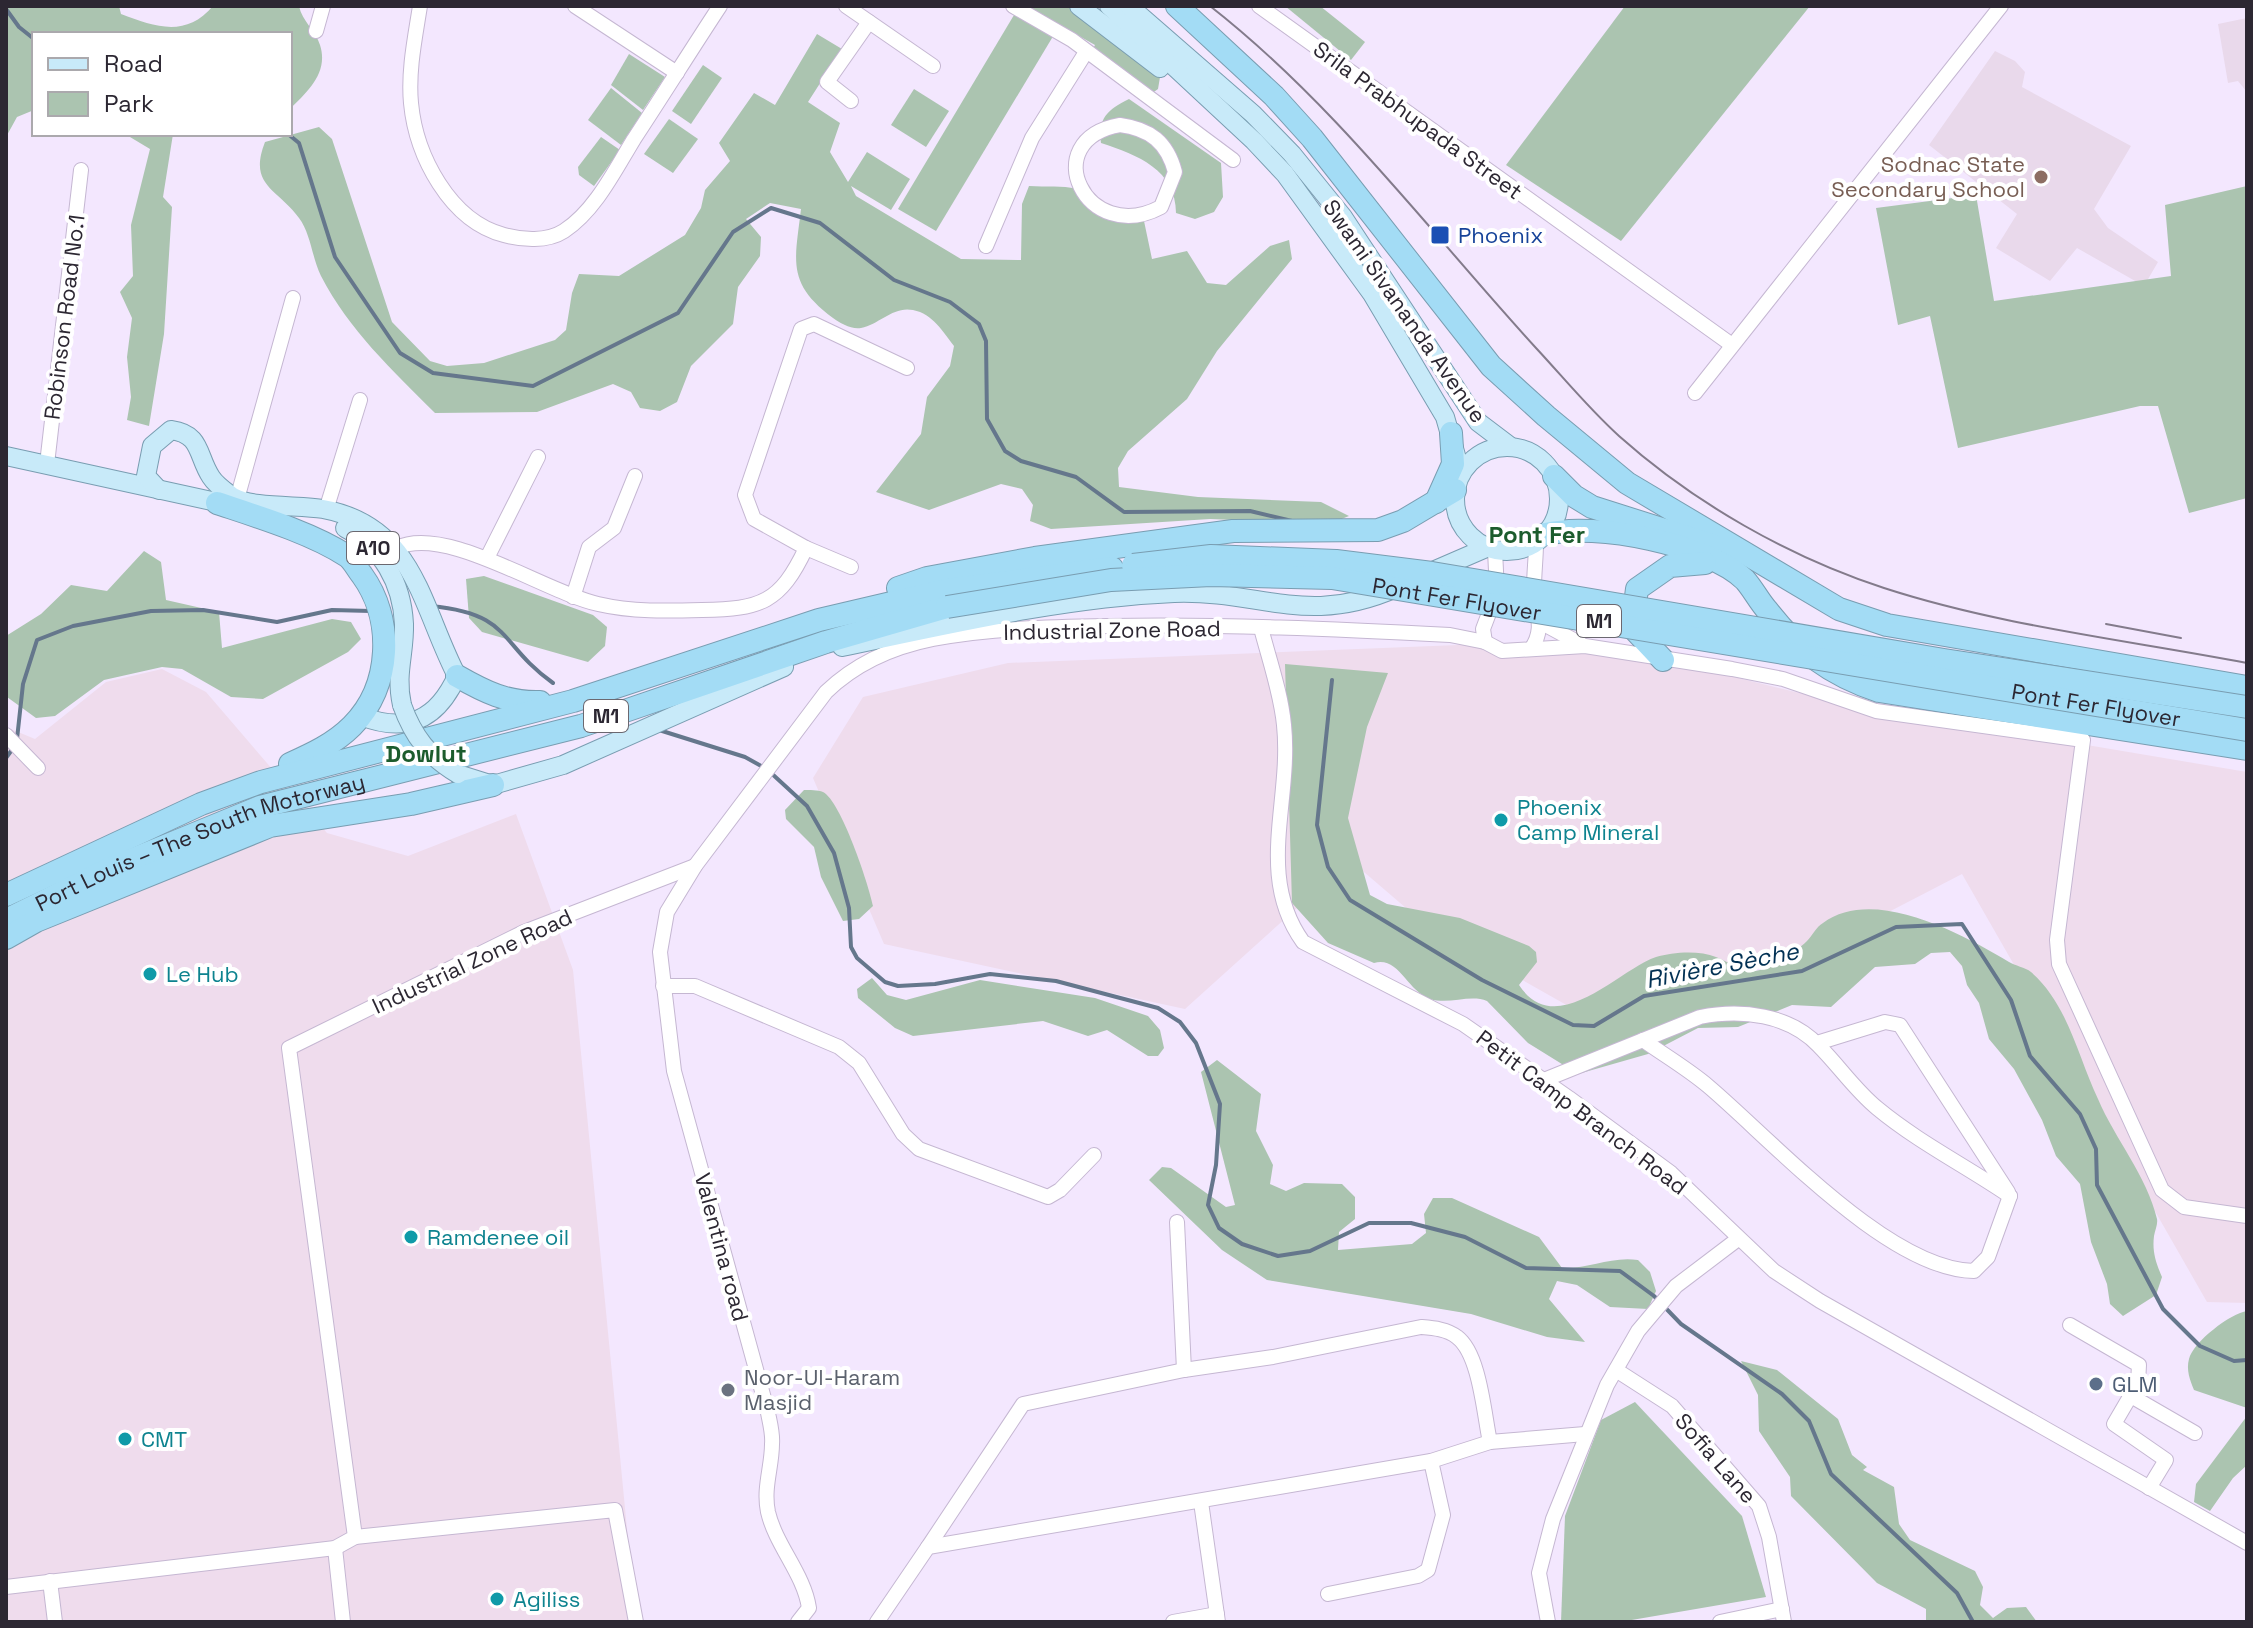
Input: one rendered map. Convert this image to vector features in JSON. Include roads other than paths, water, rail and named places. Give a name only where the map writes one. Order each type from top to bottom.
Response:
[{"type":"highway","points":[[1177,6],[1274,96],[1312,138],[1491,366],[1627,483],[1839,609],[1887,625],[2247,687]]},
{"type":"highway","points":[[1436,503],[1453,464],[1451,433]]},
{"type":"highway","points":[[1554,476],[1574,496],[1592,507],[1689,535],[1787,577]]},
{"type":"highway","points":[[761,638],[927,578],[1035,558],[1233,531],[1378,530],[1436,503],[1458,482]]},
{"type":"highway","points":[[201,804],[330,744],[361,716],[378,686],[386,638],[377,596],[349,557],[227,501]]},
{"type":"highway","points":[[1541,538],[1566,529],[1599,529],[1718,561],[1745,580],[1792,641],[1843,680],[1893,694],[2247,749]]},
{"type":"highway","name":"Pont Fer Flyover","points":[[947,599],[1211,556],[1336,561],[1432,573],[1944,660],[2247,707]]},
{"type":"highway","points":[[1663,660],[1632,627],[1637,589],[1670,566],[1718,561]]},
{"type":"highway","name":"Pont Fer Flyover","points":[[947,599],[1111,580],[1211,575],[1332,578],[2247,730]]},
{"type":"highway","name":"Port Louis – The South Motorway","points":[[6,895],[201,804],[261,782],[573,701],[819,620],[947,599]]},
{"type":"highway","name":"Port Louis – The South Motorway","points":[[6,920],[107,870],[260,807],[581,726],[947,599]]},
{"type":"highway","points":[[768,673],[826,642]]},
{"type":"highway","points":[[457,676],[490,695],[513,702],[573,701]]},
{"type":"highway","points":[[6,938],[36,921],[270,826],[411,804],[493,785]]},
{"type":"highway","points":[[6,927],[36,921]]},
{"type":"main road","points":[[1079,6],[1254,141]]},
{"type":"main road","points":[[1109,6],[1254,141],[1285,174],[1372,294],[1451,433],[1458,482],[1455,508],[1460,524],[1471,538],[1491,549]]},
{"type":"main road","name":"Swami Sivananda Avenue","points":[[1129,6],[1243,105],[1292,154],[1343,217],[1478,422],[1511,447]]},
{"type":"main road","points":[[159,490],[148,480],[147,463],[152,446],[171,430],[179,431],[200,446],[209,475],[227,501],[326,510],[356,521],[397,548],[409,566],[457,676],[445,701],[420,719],[390,725],[361,716]]},
{"type":"main road","points":[[493,785],[563,765],[768,673],[843,646],[1038,607],[1176,593],[1309,608],[1365,602],[1491,549],[1520,550],[1541,538],[1557,516],[1560,499],[1554,476],[1537,455],[1511,447],[1487,450],[1472,460],[1458,482]]},
{"type":"main road","name":"A10","points":[[6,456],[159,490],[329,522],[362,538],[380,554],[399,588],[404,627],[398,668],[402,705],[417,739],[442,765],[458,774],[493,785]]},
{"type":"main road","points":[[111,479],[147,463]]},
{"type":"street","points":[[316,31],[323,6]]},
{"type":"street","points":[[420,6],[412,62],[411,104],[421,149],[445,194],[467,215],[496,233],[541,239],[563,232],[602,189],[720,6]]},
{"type":"street","points":[[575,6],[677,73]]},
{"type":"street","points":[[846,6],[933,66]]},
{"type":"street","points":[[1013,6],[1086,52],[1233,160]]},
{"type":"street","name":"Srila Prabhupada Street","points":[[1259,6],[1732,345]]},
{"type":"street","points":[[1695,393],[2001,6]]},
{"type":"street","points":[[851,101],[827,82],[869,22]]},
{"type":"street","points":[[986,246],[1032,138],[1086,52]]},
{"type":"street","points":[[1150,133],[1161,108]]},
{"type":"street","points":[[1120,125],[1150,133],[1171,158],[1175,172],[1161,207],[1150,213],[1118,217],[1089,201],[1076,176],[1078,154],[1087,139],[1106,128],[1120,125]]},
{"type":"street","name":"Robinson Road No.1","points":[[47,464],[81,170]]},
{"type":"street","points":[[227,501],[293,298]]},
{"type":"street","points":[[851,567],[806,548],[754,519],[745,495],[801,329],[814,324],[907,368]]},
{"type":"street","points":[[326,510],[360,400]]},
{"type":"street","points":[[487,558],[538,457]]},
{"type":"street","points":[[573,597],[589,547],[614,528],[635,476]]},
{"type":"street","points":[[1531,649],[1539,637],[1540,622],[1534,587],[1541,538]]},
{"type":"street","points":[[397,548],[414,543],[460,549],[573,597],[623,608],[741,609],[775,598],[788,584],[806,548]]},
{"type":"street","points":[[1485,642],[1485,622],[1497,592],[1491,549]]},
{"type":"street","points":[[1450,635],[1485,622]]},
{"type":"street","points":[[1540,622],[1585,646]]},
{"type":"street","name":"Industrial Zone Road","points":[[355,1537],[289,1048],[524,932],[695,866],[826,692],[847,672],[871,659],[932,639],[1052,627],[1261,628],[1450,635]]},
{"type":"street","name":"Petit Camp Branch Road","points":[[1261,628],[1284,725],[1277,889],[1287,920],[1303,942],[1463,1024],[1544,1080],[1671,1173],[1774,1271],[1820,1301],[2247,1543]]},
{"type":"street","points":[[1450,635],[1485,642],[1502,651],[1585,646],[1783,679],[1876,711],[2083,740],[2057,940],[2065,981],[2162,1190],[2184,1207],[2247,1216]]},
{"type":"street","points":[[6,735],[38,768]]},
{"type":"street","name":"Valentina road","points":[[695,866],[667,912],[660,952],[674,1071],[768,1413],[772,1444],[766,1478],[768,1510],[781,1548],[807,1595],[809,1608],[798,1622]]},
{"type":"street","points":[[663,986],[695,986],[839,1047],[859,1063],[909,1142],[933,1156],[1048,1197],[1060,1190],[1094,1155]]},
{"type":"street","points":[[1544,1080],[1700,1017],[1724,1012],[1749,1013],[1786,1023],[1817,1043],[1877,1108],[1927,1145],[2010,1196]]},
{"type":"street","points":[[1817,1043],[1885,1022],[1900,1025],[1919,1049],[2010,1196]]},
{"type":"street","points":[[1643,1040],[1704,1082],[1858,1218],[1907,1250],[1953,1271],[1974,1271],[1988,1257],[2010,1196]]},
{"type":"street","points":[[1177,1222],[1184,1370]]},
{"type":"street","points":[[1548,1622],[1539,1573],[1553,1519],[1585,1434],[1616,1370],[1638,1331],[1676,1286],[1738,1239]]},
{"type":"street","points":[[2070,1325],[2139,1365],[2138,1383],[2114,1424],[2166,1460],[2149,1488]]},
{"type":"street","points":[[877,1622],[1023,1404],[1184,1370],[1273,1357],[1421,1327],[1456,1335],[1473,1359],[1490,1442]]},
{"type":"street","name":"Sofia Lane","points":[[1616,1370],[1672,1406],[1759,1506],[1769,1537],[1783,1616]]},
{"type":"street","points":[[2131,1396],[2195,1433]]},
{"type":"street","points":[[928,1547],[1431,1461],[1490,1442],[1585,1434]]},
{"type":"street","points":[[1328,1594],[1418,1576],[1428,1570],[1443,1515],[1431,1461]]},
{"type":"street","points":[[1173,1622],[1218,1618],[1201,1502]]},
{"type":"street","points":[[6,1587],[335,1548],[355,1537],[615,1510],[636,1622]]},
{"type":"street","points":[[335,1548],[343,1622]]},
{"type":"street","points":[[50,1581],[55,1622]]},
{"type":"street","points":[[1720,1622],[1783,1616]]},
{"type":"waterway","name":"Rivière Sèche","points":[[6,9],[19,27],[32,37]]},
{"type":"waterway","name":"Rivière Sèche","points":[[290,136],[299,143],[335,257],[400,353],[433,373],[533,386],[678,313],[733,232],[771,208],[820,223],[894,280],[950,302],[979,324],[986,341],[987,419],[1005,451],[1021,461],[1076,477],[1124,512],[1250,511],[1292,521]]},
{"type":"waterway","points":[[431,606],[458,610],[491,624],[553,683]]},
{"type":"waterway","points":[[17,739],[23,684],[37,640],[73,626],[151,611],[203,610],[277,622],[332,610],[371,611]]},
{"type":"waterway","name":"Rivière Sèche","points":[[1332,680],[1317,825],[1328,867],[1350,900],[1482,980],[1573,1025],[1594,1026],[1644,996],[1802,971],[1896,927],[1962,924],[2011,1000],[2030,1056],[2080,1114],[2096,1149],[2097,1185],[2163,1309],[2200,1346],[2234,1361],[2247,1360]]},
{"type":"waterway","name":"Industrial Zone Road","points":[[659,730],[745,757],[763,767]]},
{"type":"waterway","points":[[6,758],[14,747]]},
{"type":"waterway","name":"Industrial Zone Road","points":[[770,772],[807,806],[834,853],[849,908],[851,947],[857,958],[885,982],[898,986],[935,984],[990,974],[1056,981],[1158,1008],[1180,1022],[1196,1043],[1220,1104],[1216,1165],[1208,1205],[1219,1228],[1242,1244],[1278,1256],[1310,1251],[1369,1223],[1411,1223],[1465,1237],[1526,1268],[1620,1271],[1654,1296],[1681,1324],[1782,1394],[1809,1421],[1831,1474],[1957,1593],[1973,1622]]},
{"type":"tram line","points":[[1210,6],[1255,44],[1340,126],[1597,415],[1679,484],[1744,526],[1813,561],[1928,601],[2064,631],[2247,663]]},
{"type":"tram line","points":[[2106,624],[2181,638]]},
{"type":"place","name":"Sodnac State Secondary School","points":[[2041,177]]},
{"type":"place","name":"Phoenix","points":[[1440,235]]},
{"type":"place","name":"Phoenix Camp Mineral","points":[[1501,820]]},
{"type":"place","name":"Le Hub","points":[[150,974]]},
{"type":"place","name":"Ramdenee oil","points":[[411,1237]]},
{"type":"place","name":"GLM","points":[[2096,1384]]},
{"type":"place","name":"Noor-Ul-Haram Masjid","points":[[728,1390]]},
{"type":"place","name":"CMT","points":[[125,1439]]},
{"type":"place","name":"Agiliss","points":[[497,1599]]},
{"type":"district","name":"Pont Fer","points":[[1537,534]]},
{"type":"district","name":"Dowlut","points":[[426,753]]}]
